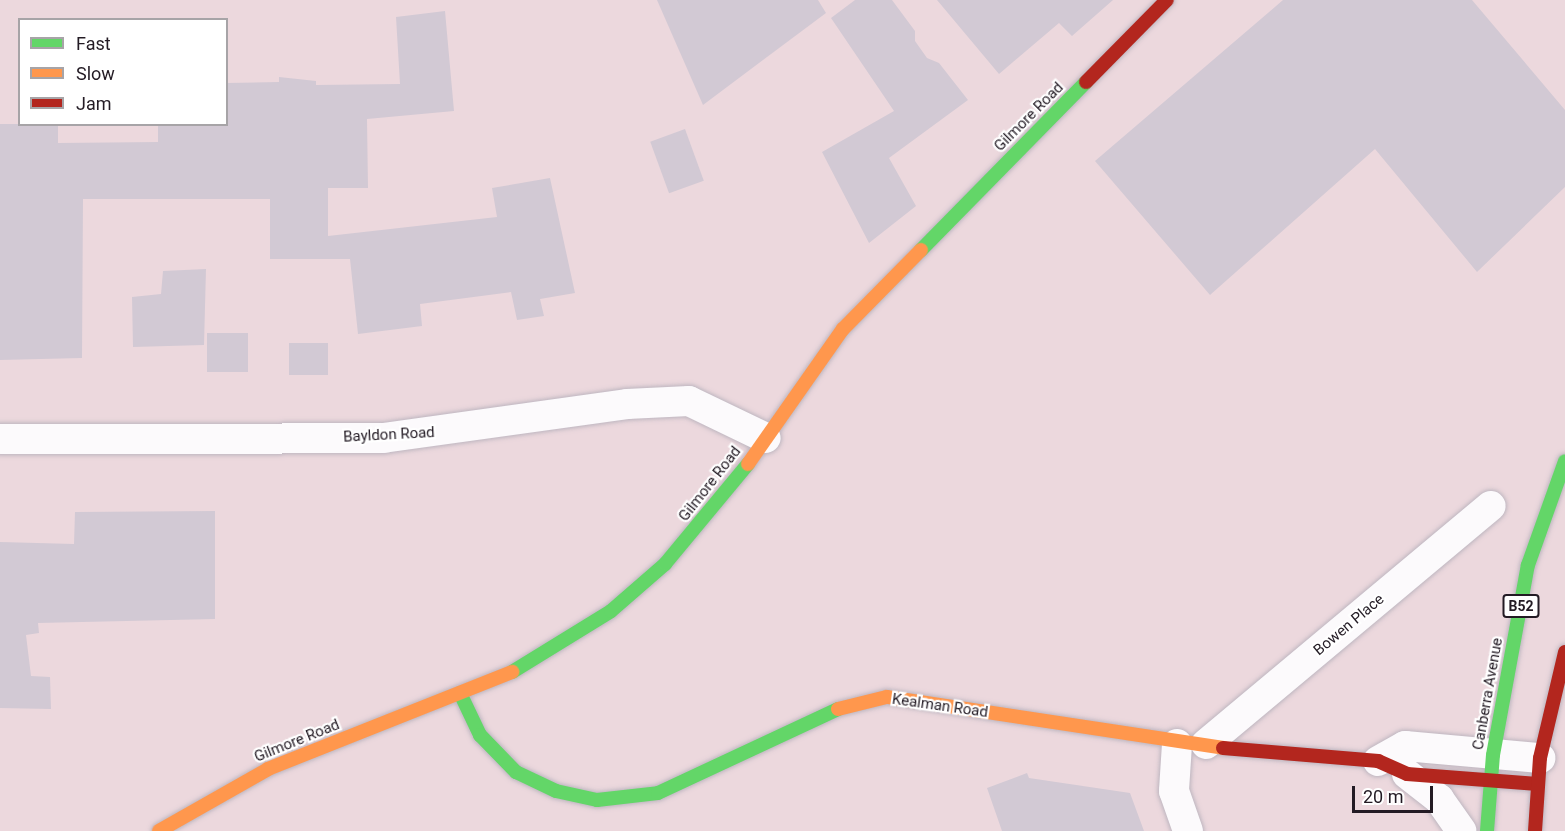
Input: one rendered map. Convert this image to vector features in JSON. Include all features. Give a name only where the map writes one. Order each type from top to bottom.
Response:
[{"type":"main road","name":"Gilmore Road","points":[[159,831],[200,804],[268,769],[460,693],[539,658],[611,611],[692,534],[766,438],[843,329],[1167,0]]},
{"type":"main road","name":"Canberra Avenue","points":[[1487,831],[1492,766],[1528,565],[1565,461]]},
{"type":"main road","points":[[1535,831],[1539,771],[1565,652]]},
{"type":"main road","name":"Kealman Road","points":[[460,693],[480,735],[516,772],[555,791],[597,800],[666,790],[869,699],[908,699],[1191,744],[1378,761],[1407,774],[1492,766]]},
{"type":"street","name":"Bayldon Road","points":[[0,439],[383,438],[627,404],[689,401],[766,438]]},
{"type":"street","name":"Bowen Place","points":[[1191,744],[1491,506]]},
{"type":"street","points":[[1188,831],[1174,791],[1191,744]]},
{"type":"street","name":"Kealman Road","points":[[1378,761],[1405,746],[1492,766],[1539,771]]},
{"type":"street","name":"Kealman Road","points":[[1407,774],[1439,800],[1461,831]]},
{"type":"shaded area","points":[[0,0],[1565,0],[1565,831],[0,831]]},
{"type":"building","points":[[657,0],[818,0],[826,13],[703,105]]},
{"type":"building","points":[[855,0],[892,0],[915,31],[915,41],[927,58],[939,63],[968,100],[889,158],[916,206],[869,243],[822,152],[894,111],[831,18]]},
{"type":"building","points":[[937,0],[1113,0],[1072,36],[1059,23],[999,74]]},
{"type":"building","points":[[1283,0],[1472,0],[1565,110],[1565,187],[1477,272],[1375,149],[1210,295],[1095,161]]},
{"type":"building","points":[[445,11],[454,111],[367,119],[368,188],[328,188],[328,236],[497,217],[492,188],[550,178],[575,293],[540,299],[544,316],[517,320],[511,292],[420,304],[422,326],[358,334],[350,259],[270,259],[270,199],[83,199],[82,358],[0,360],[0,124],[58,126],[58,143],[158,142],[158,126],[228,126],[228,83],[279,82],[279,77],[316,81],[316,85],[400,84],[396,17]]},
{"type":"building","points":[[685,129],[704,181],[669,193],[650,142]]},
{"type":"building","points":[[206,269],[204,345],[133,347],[132,297],[161,294],[163,271]]},
{"type":"building","points":[[207,333],[248,333],[248,372],[207,372]]},
{"type":"building","points":[[289,343],[328,343],[328,375],[289,375]]},
{"type":"building","points":[[215,511],[215,619],[38,623],[39,633],[26,635],[31,676],[50,677],[51,709],[0,708],[0,542],[74,544],[75,512]]},
{"type":"building","points":[[1027,773],[1029,778],[1130,793],[1144,831],[1002,831],[987,788]]},
{"type":"traffic: fast","points":[[921,250],[1086,82]]},
{"type":"traffic: fast","points":[[1487,831],[1493,755],[1528,565],[1565,461]]},
{"type":"traffic: fast","points":[[512,672],[611,611],[665,564],[748,464]]},
{"type":"traffic: fast","points":[[460,693],[480,735],[516,772],[556,791],[597,800],[658,793],[838,709]]},
{"type":"traffic: slow","points":[[748,464],[843,329],[921,250]]},
{"type":"traffic: slow","points":[[159,831],[268,769],[512,672]]},
{"type":"traffic: slow","points":[[838,709],[887,697],[1223,748]]},
{"type":"traffic: jam","points":[[1086,82],[1167,0]]},
{"type":"traffic: jam","points":[[1535,831],[1540,758],[1565,652]]},
{"type":"traffic: jam","points":[[1223,748],[1378,761],[1407,774],[1538,784]]}]
